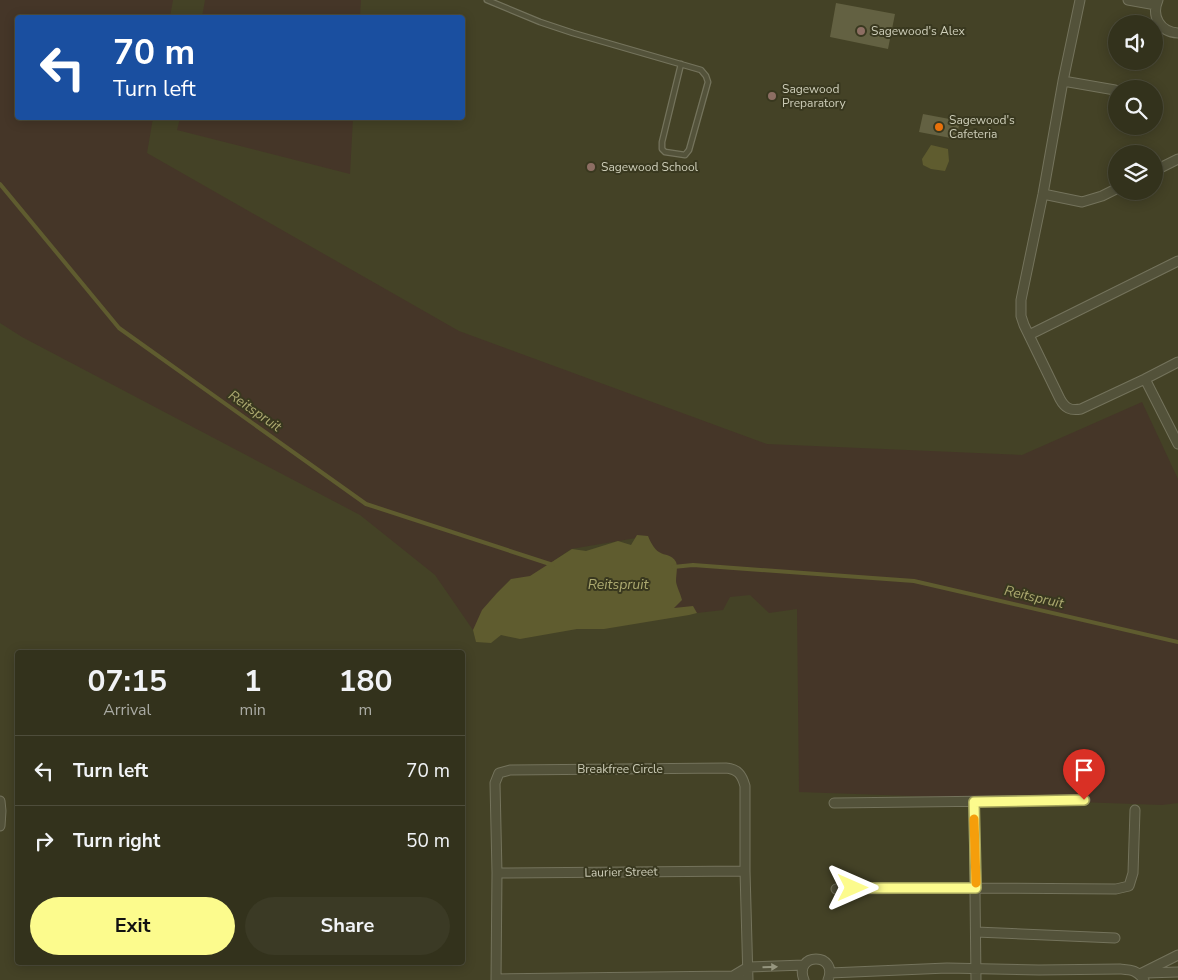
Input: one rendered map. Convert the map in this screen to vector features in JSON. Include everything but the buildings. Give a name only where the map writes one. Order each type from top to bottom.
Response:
[{"type":"street","points":[[1080,0],[1021,300],[1022,316],[1029,335],[1064,406],[1073,410],[1081,409],[1178,362]]},
{"type":"street","points":[[1128,0],[1157,2],[1155,12],[1160,25],[1166,30],[1178,33]]},
{"type":"street","points":[[1063,81],[1108,89]]},
{"type":"street","points":[[1163,166],[1178,159]]},
{"type":"street","points":[[1043,194],[1082,202],[1108,193]]},
{"type":"street","points":[[1029,335],[1178,261]]},
{"type":"street","points":[[1145,379],[1178,444]]},
{"type":"street","name":"Breakfree Circle","points":[[496,979],[497,873],[495,783],[499,774],[510,770],[726,768],[737,771],[743,778],[745,786],[748,980]]},
{"type":"street","points":[[0,800],[0,826]]},
{"type":"street","points":[[834,803],[1084,800]]},
{"type":"street","points":[[974,802],[976,980]]},
{"type":"street","points":[[836,889],[1116,889],[1129,886],[1133,873],[1135,810]]},
{"type":"street","name":"Laurier Street","points":[[497,873],[746,870]]},
{"type":"street","points":[[976,932],[1115,938]]},
{"type":"street","points":[[1142,977],[1178,955]]},
{"type":"street","points":[[804,980],[802,974],[804,965],[815,958],[828,964],[829,976],[976,968],[1039,970],[1120,968],[1133,970],[1142,977],[1178,972]]},
{"type":"street","points":[[732,976],[748,967],[804,965]]},
{"type":"street","points":[[496,979],[732,976],[743,980]]},
{"type":"lane","points":[[486,0],[540,22],[565,30],[681,64],[701,70],[708,82],[689,150],[685,155],[666,152],[662,149],[662,142],[681,64]]},
{"type":"shaded area","name":"Reitspruit","points":[[0,0],[173,0],[170,15],[15,15],[15,120],[153,120],[147,153],[459,331],[767,444],[1022,455],[1142,402],[1178,479],[1178,803],[1162,805],[799,792],[797,609],[769,613],[750,595],[730,597],[723,610],[697,613],[674,608],[648,536],[571,549],[555,560],[473,630],[435,575],[360,515],[22,337],[0,323]]},
{"type":"shaded area","points":[[205,0],[361,0],[360,15],[202,15]]},
{"type":"shaded area","points":[[180,120],[353,120],[350,174],[177,130]]},
{"type":"water","points":[[931,145],[948,149],[949,161],[945,171],[931,169],[923,165],[922,159]]},
{"type":"water","name":"Reitspruit","points":[[637,535],[648,536],[657,551],[670,556],[676,562],[676,583],[682,600],[674,608],[693,606],[697,613],[604,629],[577,629],[520,639],[501,635],[491,643],[476,642],[473,630],[482,610],[511,579],[530,576],[572,549],[586,551],[618,541],[631,545]]},
{"type":"waterway","name":"Reitspruit","points":[[0,184],[119,328],[366,504],[553,565]]},
{"type":"waterway","name":"Reitspruit","points":[[673,567],[693,565],[914,581],[1178,642]]},
{"type":"slow traffic","points":[[974,819],[976,883]]},
{"type":"place","name":"Sagewood's Alex","points":[[861,31]]},
{"type":"place","name":"Sagewood Preparatory","points":[[772,96]]},
{"type":"place","name":"Sagewood's Cafeteria","points":[[939,127]]},
{"type":"place","name":"Sagewood School","points":[[591,167]]},
{"type":"route","points":[[853,888],[976,888],[974,802],[1084,800]]}]
